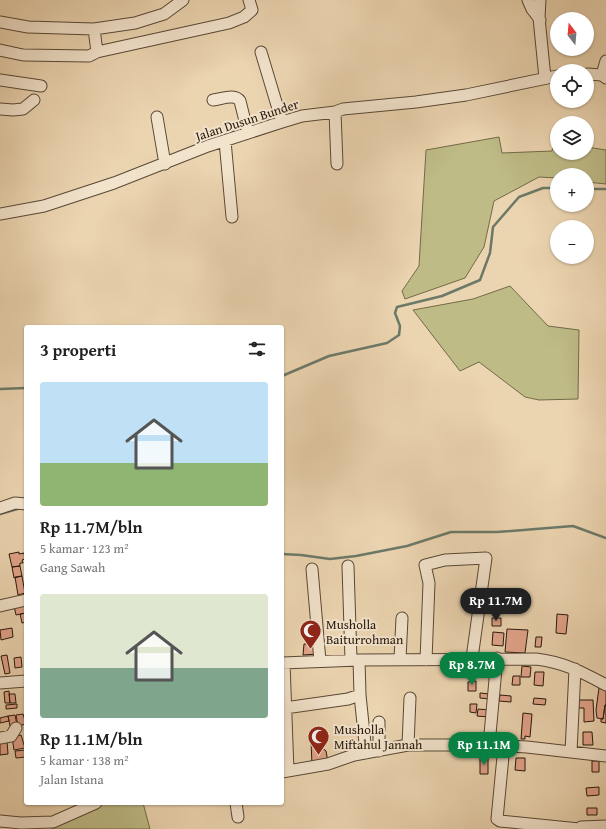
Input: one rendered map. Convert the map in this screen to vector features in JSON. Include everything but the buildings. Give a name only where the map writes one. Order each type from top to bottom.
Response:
[{"type":"street","points":[[0,22],[28,27],[94,28],[135,23],[164,14],[183,0]]},
{"type":"street","points":[[0,50],[23,56],[89,56],[97,52],[229,22],[244,17],[252,10],[249,0]]},
{"type":"street","points":[[528,0],[532,9],[547,26],[550,64]]},
{"type":"street","points":[[539,18],[540,0]]},
{"type":"street","points":[[94,28],[97,52]]},
{"type":"street","points":[[260,52],[282,122]]},
{"type":"street","points":[[594,75],[604,77],[606,60]]},
{"type":"street","name":"Jalan Dusun Bunder","points":[[0,214],[44,206],[114,184],[225,141],[302,116],[335,112],[343,109],[416,102],[466,94],[550,77]]},
{"type":"street","points":[[0,80],[41,86]]},
{"type":"street","points":[[213,100],[234,97],[238,98],[248,133]]},
{"type":"street","points":[[0,109],[23,109],[34,100]]},
{"type":"street","points":[[335,112],[337,164]]},
{"type":"street","points":[[157,117],[165,164]]},
{"type":"street","points":[[225,141],[232,217]]},
{"type":"street","points":[[0,508],[16,504],[24,504]]},
{"type":"street","points":[[426,660],[429,583],[425,565],[445,560],[486,558],[472,658]]},
{"type":"street","points":[[348,566],[355,660],[366,753]]},
{"type":"street","points":[[312,569],[320,661]]},
{"type":"street","points":[[0,606],[24,600]]},
{"type":"street","points":[[400,659],[402,618]]},
{"type":"street","points":[[489,745],[496,658]]},
{"type":"street","points":[[284,663],[400,659],[536,659],[548,660],[568,665],[606,685]]},
{"type":"street","points":[[571,752],[575,669]]},
{"type":"street","points":[[0,683],[24,681]]},
{"type":"street","points":[[284,686],[285,772],[328,764],[354,755],[408,745],[445,744],[527,747],[606,756]]},
{"type":"street","points":[[285,708],[348,699],[360,695]]},
{"type":"street","points":[[408,745],[410,698]]},
{"type":"street","points":[[379,722],[379,750]]},
{"type":"street","points":[[0,738],[11,736],[16,728]]},
{"type":"street","points":[[504,746],[498,819],[500,821],[579,829],[580,827],[606,826]]},
{"type":"street","points":[[0,821],[21,823],[53,822],[91,805]]},
{"type":"street","points":[[236,805],[238,817]]},
{"type":"shaded area","points":[[499,137],[502,153],[550,151],[550,160],[594,160],[594,148],[606,150],[606,184],[594,183],[594,168],[550,168],[550,178],[539,177],[494,201],[484,247],[465,278],[405,299],[402,291],[419,266],[426,150]]},
{"type":"shaded area","points":[[510,286],[548,326],[579,330],[578,399],[539,400],[525,397],[479,362],[460,371],[413,310],[473,299]]},
{"type":"shaded area","points":[[96,805],[144,805],[150,829],[52,829],[51,825]]},
{"type":"waterway","points":[[284,375],[329,356],[387,343],[399,335],[400,326],[395,313],[397,307],[442,296],[480,280],[490,253],[493,227],[519,197],[543,188],[550,188]]},
{"type":"waterway","points":[[594,189],[606,189]]},
{"type":"waterway","points":[[0,389],[24,388]]},
{"type":"waterway","points":[[0,514],[21,508]]},
{"type":"waterway","points":[[284,554],[330,559],[356,556],[407,546],[451,532],[497,532],[573,526],[606,538]]},
{"type":"place","name":"Musholla Baiturrohman","points":[[311,650]]},
{"type":"place","name":"Musholla Miftahul Jannah","points":[[319,756]]}]
